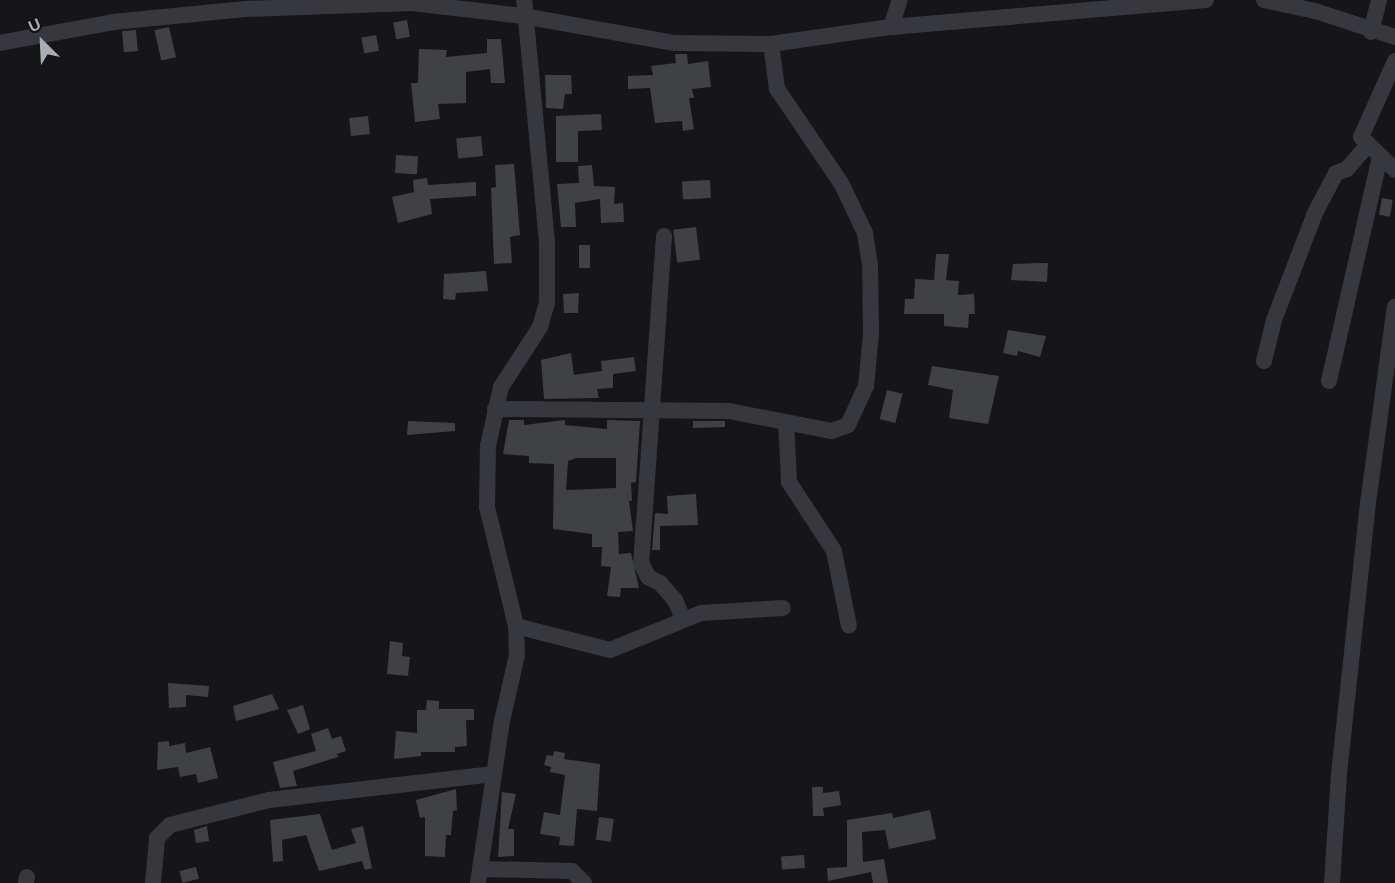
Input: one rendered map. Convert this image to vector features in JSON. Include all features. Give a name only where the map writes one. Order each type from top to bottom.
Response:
[{"type":"street","points":[[891,27],[900,0]]},
{"type":"street","points":[[0,43],[113,22],[245,9],[412,3],[524,8],[674,43],[771,44],[891,27],[1206,0]]},
{"type":"street","points":[[1264,0],[1315,11],[1371,32],[1395,37]]},
{"type":"street","points":[[1371,32],[1379,0]]},
{"type":"street","points":[[524,8],[547,242],[547,303],[540,327],[501,387],[495,409],[486,470],[487,507],[516,626],[517,655],[494,774],[479,876],[572,871],[584,883]]},
{"type":"street","points":[[495,409],[729,411],[832,432],[848,425],[855,415],[866,386],[871,334],[870,265],[865,233],[841,183],[777,89],[771,44]]},
{"type":"street","points":[[1395,60],[1361,132],[1373,151],[1395,170]]},
{"type":"street","points":[[1264,361],[1274,320],[1314,213],[1336,173],[1347,169],[1373,151]]},
{"type":"street","points":[[1329,381],[1373,151]]},
{"type":"street","points":[[664,236],[641,563],[648,577],[660,583],[675,600],[683,619]]},
{"type":"street","points":[[1332,883],[1339,774],[1368,503],[1395,307]]},
{"type":"street","points":[[786,422],[789,482],[834,551],[849,626]]},
{"type":"street","points":[[516,626],[610,650],[628,646],[683,619],[718,612],[783,608]]},
{"type":"street","points":[[153,883],[157,838],[170,825],[268,800],[494,774]]},
{"type":"building","points":[[407,20],[410,37],[396,39],[393,22]]},
{"type":"building","points":[[169,27],[176,57],[161,61],[154,30]]},
{"type":"building","points":[[136,30],[138,51],[124,52],[122,31]]},
{"type":"building","points":[[376,35],[379,51],[364,54],[361,38]]},
{"type":"building","points":[[487,39],[501,39],[505,83],[491,83],[490,69],[466,72],[466,103],[438,104],[440,119],[415,122],[411,83],[418,83],[419,49],[447,50],[446,57],[487,53]]},
{"type":"building","points":[[675,54],[687,54],[688,64],[708,61],[711,87],[692,89],[694,98],[689,98],[694,129],[683,131],[682,121],[655,123],[650,88],[628,89],[628,76],[653,75],[651,66],[676,63]]},
{"type":"building","points":[[545,75],[571,75],[572,94],[565,94],[563,109],[546,108]]},
{"type":"building","points":[[601,114],[602,130],[578,131],[578,162],[556,162],[556,116]]},
{"type":"building","points":[[368,116],[370,134],[351,136],[349,118]]},
{"type":"building","points":[[481,136],[483,156],[458,159],[456,139]]},
{"type":"building","points":[[396,155],[418,156],[417,174],[395,173]]},
{"type":"building","points":[[514,164],[520,235],[510,237],[512,263],[494,264],[491,188],[496,187],[495,165]]},
{"type":"building","points":[[592,165],[594,186],[615,187],[614,204],[623,203],[624,222],[601,223],[600,199],[575,203],[576,227],[561,227],[557,184],[579,183],[578,166]]},
{"type":"building","points":[[427,178],[428,185],[476,182],[476,196],[430,199],[432,214],[398,223],[392,197],[414,192],[413,180]]},
{"type":"building","points":[[710,180],[711,198],[683,199],[682,181]]},
{"type":"building","points":[[1382,198],[1393,200],[1390,217],[1379,215]]},
{"type":"building","points":[[696,227],[700,260],[677,263],[673,230]]},
{"type":"building","points":[[579,245],[590,245],[590,268],[579,268]]},
{"type":"building","points":[[936,254],[949,254],[946,280],[959,281],[958,295],[974,294],[975,314],[969,314],[968,328],[944,326],[944,314],[904,314],[905,299],[914,299],[915,279],[934,280]]},
{"type":"building","points":[[1048,263],[1047,282],[1011,280],[1013,264]]},
{"type":"building","points":[[486,271],[488,291],[456,293],[455,300],[443,299],[444,274]]},
{"type":"building","points":[[579,293],[578,313],[564,313],[563,294]]},
{"type":"building","points":[[1008,330],[1046,336],[1040,357],[1018,351],[1017,356],[1003,353]]},
{"type":"building","points":[[571,353],[574,375],[602,371],[601,361],[634,357],[636,371],[613,374],[613,388],[597,389],[599,398],[544,399],[541,360]]},
{"type":"building","points":[[932,366],[999,376],[988,424],[949,418],[953,390],[928,385]]},
{"type":"building","points":[[887,390],[903,394],[895,423],[880,419]]},
{"type":"building","points":[[509,420],[524,420],[524,425],[565,420],[565,425],[607,429],[607,420],[640,421],[636,482],[631,483],[632,501],[629,501],[633,531],[618,532],[619,554],[631,553],[639,588],[621,588],[620,597],[607,596],[611,567],[601,566],[602,547],[592,547],[592,534],[553,529],[554,464],[529,463],[529,456],[503,454]],"holes":[[[576,458],[616,458],[616,488],[566,490],[568,461]]]},
{"type":"building","points":[[408,421],[455,423],[455,431],[407,435]]},
{"type":"building","points":[[693,421],[725,421],[725,427],[693,428]]},
{"type":"building","points":[[696,494],[698,525],[660,526],[660,550],[652,550],[655,513],[668,514],[667,496]]},
{"type":"building","points":[[390,641],[403,643],[402,656],[410,657],[408,676],[387,674]]},
{"type":"building","points":[[168,683],[209,686],[208,697],[186,695],[186,707],[169,708]]},
{"type":"building","points":[[272,694],[279,709],[236,721],[233,706]]},
{"type":"building","points":[[427,700],[439,701],[439,709],[474,709],[474,720],[466,720],[467,746],[455,747],[455,752],[421,752],[421,756],[394,759],[396,731],[417,733],[417,710],[426,710]]},
{"type":"building","points":[[303,705],[310,729],[298,734],[287,710]]},
{"type":"building","points":[[328,728],[332,739],[341,736],[346,751],[337,754],[338,757],[293,771],[297,786],[280,788],[273,762],[316,751],[311,734]]},
{"type":"building","points":[[169,741],[169,746],[185,743],[186,753],[210,747],[218,778],[198,783],[196,774],[180,777],[178,767],[157,770],[158,742]]},
{"type":"building","points":[[554,751],[565,753],[564,759],[600,764],[597,811],[577,809],[574,846],[559,845],[560,837],[540,834],[544,812],[560,815],[565,775],[550,772],[551,767],[544,765],[547,755],[553,756]]},
{"type":"building","points":[[812,787],[823,787],[823,793],[839,791],[841,805],[823,808],[824,816],[813,816]]},
{"type":"building","points":[[456,789],[457,810],[453,811],[451,835],[446,835],[445,857],[425,856],[425,817],[420,818],[416,800]]},
{"type":"building","points":[[502,792],[516,794],[508,829],[514,829],[514,856],[498,857]]},
{"type":"building","points":[[930,810],[936,839],[889,849],[885,830],[862,832],[863,862],[884,859],[888,883],[873,883],[871,872],[828,881],[827,868],[847,867],[847,820],[892,813],[893,818]]},
{"type":"building","points":[[320,814],[332,850],[356,843],[351,829],[363,826],[372,868],[365,870],[362,861],[319,871],[306,835],[282,840],[283,861],[273,862],[270,820]]},
{"type":"building","points":[[599,817],[614,819],[611,842],[596,840]]},
{"type":"building","points":[[207,826],[209,841],[196,843],[194,830]]},
{"type":"building","points":[[804,855],[805,868],[782,870],[781,857]]},
{"type":"building","points":[[196,867],[199,879],[182,883],[180,871]]}]
